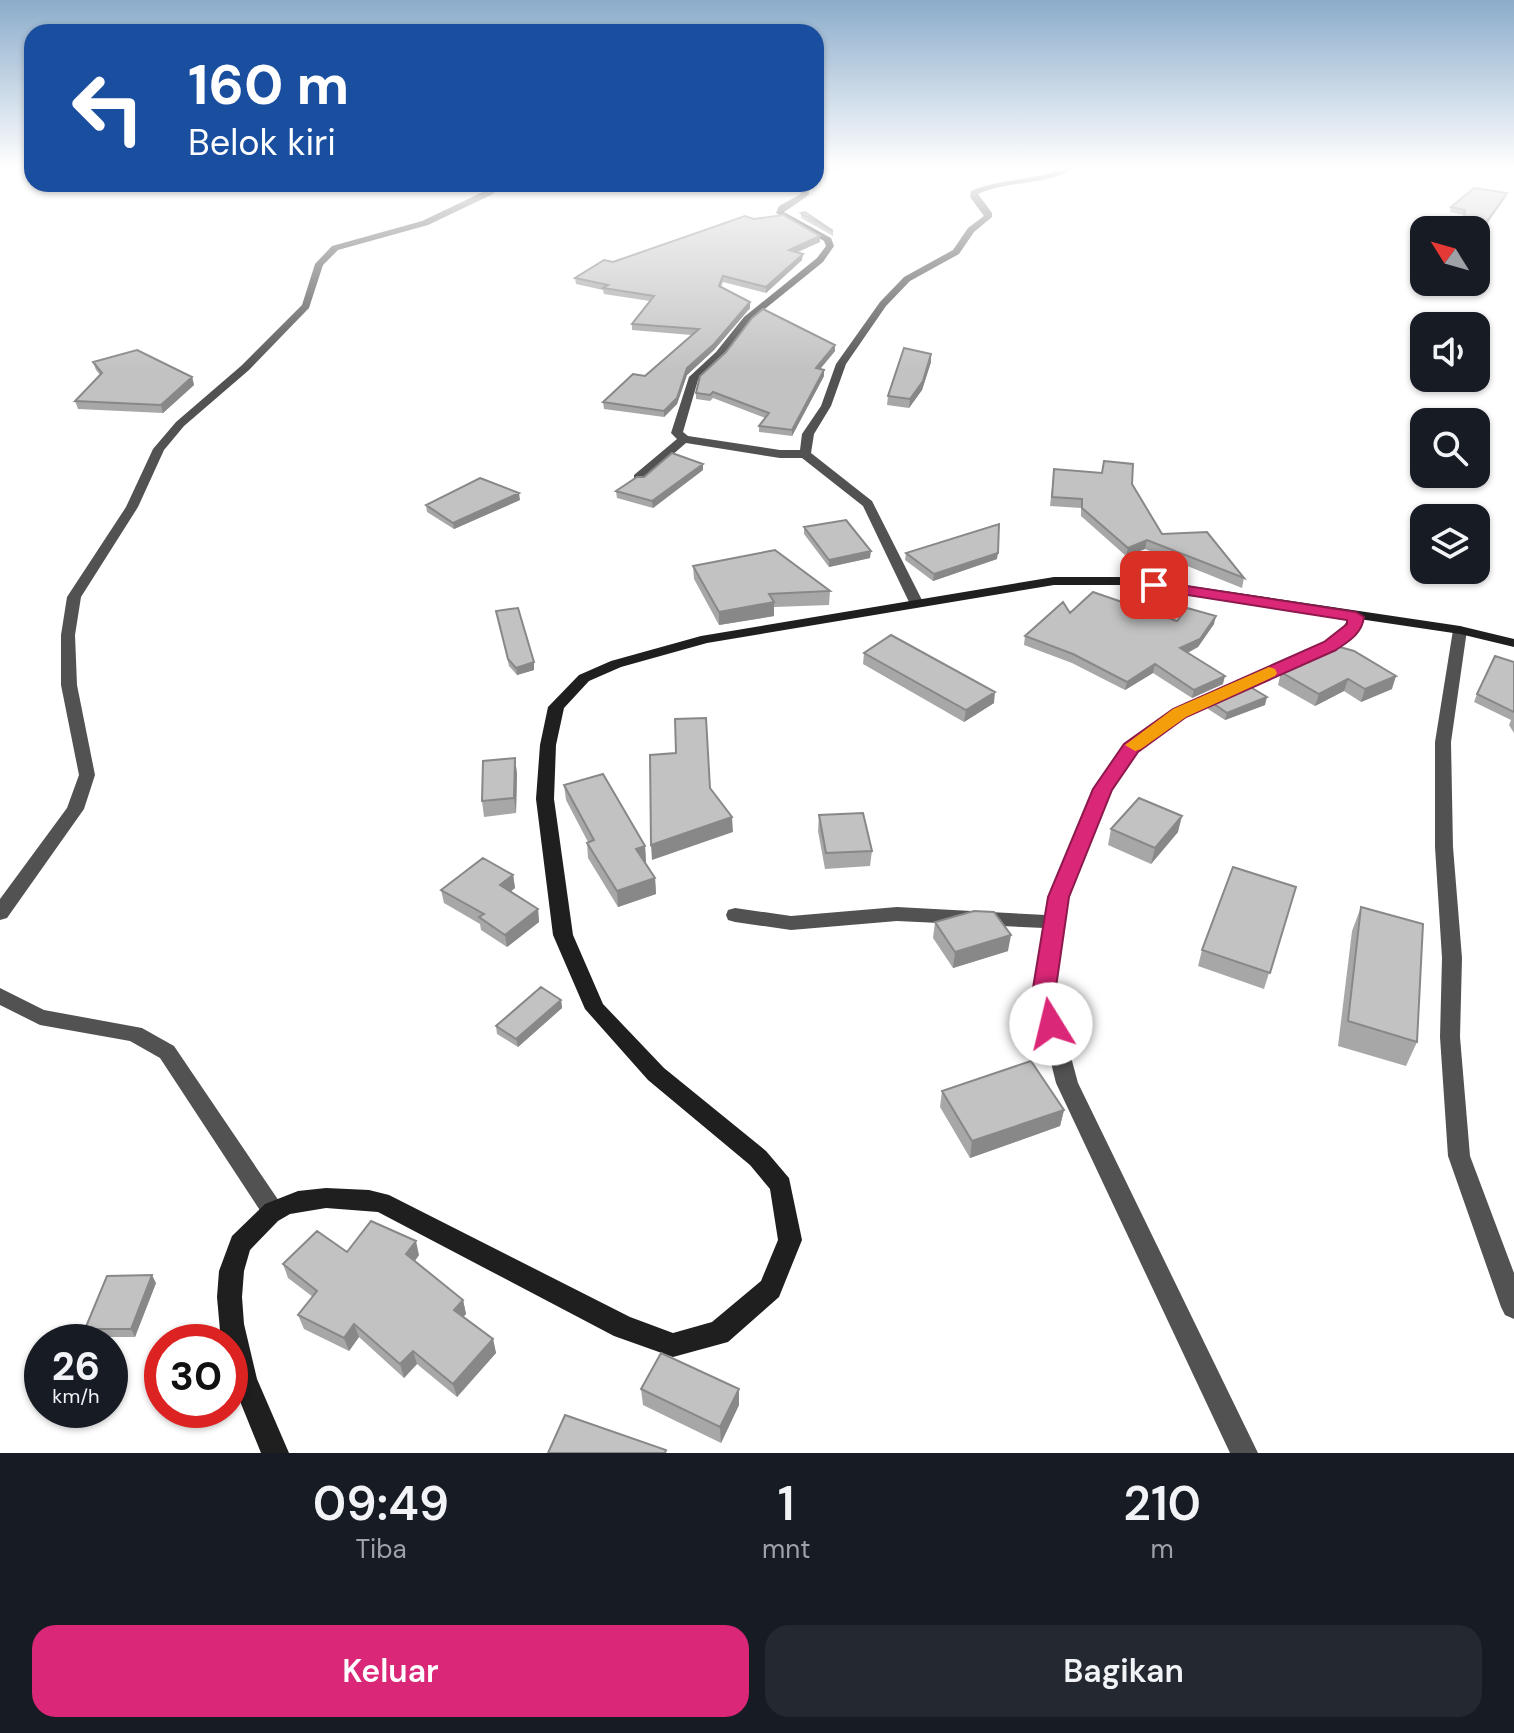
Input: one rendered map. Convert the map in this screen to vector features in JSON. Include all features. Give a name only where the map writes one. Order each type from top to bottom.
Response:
[{"type":"street","points":[[0,913],[75,809],[87,775],[69,685],[68,635],[74,597],[132,507],[159,449],[180,424],[245,368],[306,306],[319,264],[335,248],[382,235]]},
{"type":"street","points":[[819,235],[828,240],[830,246],[820,260],[747,319],[720,354],[693,379],[677,433],[684,439],[780,454],[805,454],[868,504],[916,602]]},
{"type":"street","points":[[805,454],[808,434],[826,406],[841,364],[883,304],[907,279],[956,252],[968,235]]},
{"type":"street","points":[[638,478],[684,439]]},
{"type":"street","points":[[275,1453],[241,1369],[230,1323],[230,1281],[240,1245],[273,1211],[303,1202],[342,1196],[381,1202],[623,1327],[673,1345],[719,1333],[770,1289],[790,1240],[781,1185],[758,1158],[656,1074],[595,1009],[563,935],[545,799],[548,745],[556,707],[584,678],[616,664],[706,639],[916,602],[1054,581],[1090,579],[1130,581],[1356,617],[1460,630],[1514,643]]},
{"type":"street","points":[[1244,1453],[1067,1083],[1044,994],[1058,897],[1102,789],[1131,748],[1179,713],[1342,640],[1356,617]]},
{"type":"street","points":[[1460,630],[1443,742],[1444,847],[1452,958],[1450,1037],[1459,1156],[1514,1307]]},
{"type":"street","points":[[735,915],[791,923],[897,914],[1054,922]]},
{"type":"street","points":[[0,996],[40,1017],[135,1034],[167,1052],[273,1211]]},
{"type":"building","points":[[691,235],[820,236],[789,250],[803,254],[766,287],[723,276],[719,286],[750,302],[714,344],[687,368],[677,398],[664,411],[603,402],[633,374],[645,376],[699,329],[632,324],[654,296],[603,288],[608,285],[575,278],[604,260],[613,262]]},
{"type":"building","points":[[763,309],[835,345],[816,368],[824,370],[792,430],[759,426],[769,413],[713,392],[710,395],[696,393],[700,376],[726,352],[752,318]]},
{"type":"building","points":[[904,348],[931,354],[923,381],[910,399],[888,396]]},
{"type":"building","points":[[137,350],[192,377],[161,405],[75,401],[102,373],[93,362]]},
{"type":"building","points":[[672,453],[703,464],[652,501],[616,491],[637,477],[644,477]]},
{"type":"building","points":[[1104,461],[1133,464],[1132,484],[1162,534],[1207,532],[1244,578],[1147,540],[1128,548],[1082,508],[1082,499],[1052,497],[1054,469],[1102,473]]},
{"type":"building","points":[[480,478],[519,493],[453,523],[426,505]]},
{"type":"building","points":[[846,520],[871,551],[829,560],[804,527]]},
{"type":"building","points":[[999,524],[998,553],[934,574],[906,553]]},
{"type":"building","points":[[775,550],[830,591],[769,594],[774,602],[719,612],[693,566]]},
{"type":"building","points":[[1093,592],[1177,621],[1187,608],[1216,616],[1200,639],[1180,648],[1225,676],[1194,690],[1155,664],[1127,682],[1073,654],[1025,636],[1063,602],[1070,613]]},
{"type":"building","points":[[518,608],[534,662],[516,668],[508,659],[496,611]]},
{"type":"building","points":[[891,635],[995,692],[966,710],[864,653]]},
{"type":"building","points":[[1329,644],[1354,651],[1396,676],[1365,689],[1348,679],[1319,694],[1281,672],[1313,657],[1308,653]]},
{"type":"building","points":[[1495,656],[1514,662],[1514,712],[1477,694]]},
{"type":"building","points":[[1247,685],[1267,697],[1227,713],[1210,701]]},
{"type":"building","points":[[706,718],[710,788],[732,817],[651,845],[650,755],[676,753],[675,719]]},
{"type":"building","points":[[515,758],[514,798],[482,801],[483,761]]},
{"type":"building","points":[[603,774],[645,846],[636,849],[655,878],[617,891],[587,843],[594,840],[564,785]]},
{"type":"building","points":[[1139,798],[1182,816],[1155,848],[1111,829]]},
{"type":"building","points":[[863,813],[872,851],[826,853],[819,815]]},
{"type":"building","points":[[483,858],[513,875],[500,885],[538,909],[505,935],[479,917],[484,914],[441,890]]},
{"type":"building","points":[[1233,867],[1296,887],[1270,973],[1202,950]]},
{"type":"building","points":[[1361,907],[1423,924],[1417,1042],[1348,1021]]},
{"type":"building","points":[[974,911],[994,912],[1011,935],[955,952],[935,922]]},
{"type":"building","points":[[541,987],[561,1000],[516,1039],[496,1026]]},
{"type":"building","points":[[1031,1061],[1064,1110],[972,1141],[942,1091]]},
{"type":"building","points":[[371,1221],[416,1241],[406,1254],[463,1300],[454,1310],[493,1339],[453,1384],[413,1351],[400,1364],[354,1324],[344,1338],[298,1315],[317,1291],[283,1264],[317,1231],[347,1252]]},
{"type":"building","points":[[152,1275],[131,1329],[128,1329],[128,1324],[87,1324],[107,1276]]},
{"type":"building","points":[[661,1353],[739,1389],[720,1427],[641,1389]]},
{"type":"building","points":[[565,1415],[666,1450],[665,1453],[548,1453]]},
{"type":"slow traffic","points":[[1135,745],[1179,713],[1269,673]]},
{"type":"route","points":[[1051,1024],[1044,994],[1058,897],[1102,789],[1131,748],[1179,713],[1342,640],[1355,624],[1356,617],[1154,585]]}]
